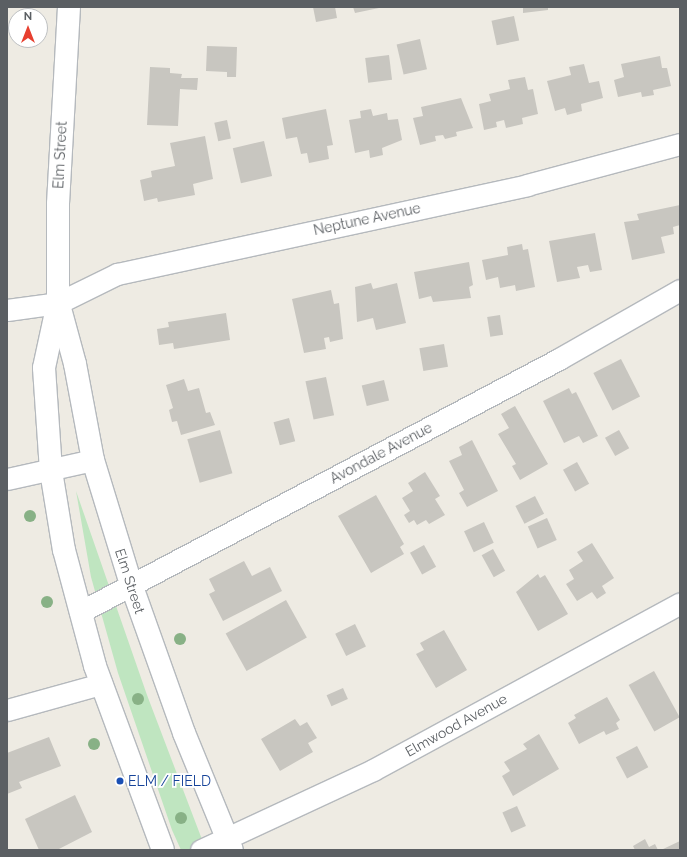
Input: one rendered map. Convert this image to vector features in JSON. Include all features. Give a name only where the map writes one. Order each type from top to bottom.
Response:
[{"type":"main road","name":"Elm Street","points":[[69,7],[58,204],[58,303],[44,368],[51,471],[64,550],[101,684],[163,850]]},
{"type":"main road","name":"Elm Street","points":[[58,303],[75,364],[93,460],[131,584],[229,844]]},
{"type":"street","name":"Neptune Avenue","points":[[7,310],[58,303],[117,274],[527,185],[680,144]]},
{"type":"street","name":"Avondale Avenue","points":[[80,612],[552,362],[680,290]]},
{"type":"street","points":[[7,479],[51,471],[93,460]]},
{"type":"street","name":"Elmwood Avenue","points":[[201,850],[229,844],[374,770],[680,603]]},
{"type":"street","points":[[7,710],[101,684]]},
{"type":"green space","points":[[76,491],[147,695],[206,850],[181,850],[172,830],[118,673],[91,577]]},
{"type":"building","points":[[313,7],[335,7],[337,18],[316,22]]},
{"type":"building","points":[[353,7],[379,7],[379,8],[355,13]]},
{"type":"building","points":[[523,7],[548,7],[548,10],[523,13]]},
{"type":"building","points":[[514,16],[519,40],[497,45],[492,21]]},
{"type":"building","points":[[420,39],[427,69],[404,75],[397,44]]},
{"type":"building","points":[[207,46],[237,47],[236,77],[227,77],[227,72],[206,71]]},
{"type":"building","points":[[389,55],[392,80],[368,83],[365,58]]},
{"type":"building","points":[[660,56],[662,68],[667,68],[671,86],[653,90],[654,95],[642,97],[641,92],[618,97],[614,80],[624,77],[621,64]]},
{"type":"building","points":[[584,64],[589,83],[599,81],[603,98],[581,104],[582,111],[567,115],[565,108],[555,111],[547,81],[571,75],[569,67]]},
{"type":"building","points":[[150,67],[170,68],[170,73],[182,74],[181,78],[198,78],[197,90],[180,89],[178,126],[147,125]]},
{"type":"building","points":[[525,77],[528,90],[533,89],[538,114],[522,118],[523,124],[506,128],[504,120],[496,122],[497,127],[484,130],[479,104],[491,101],[489,94],[510,89],[508,80]]},
{"type":"building","points":[[461,98],[473,128],[456,132],[457,136],[445,139],[443,135],[435,136],[436,141],[420,145],[413,118],[423,116],[421,107]]},
{"type":"building","points":[[326,109],[333,145],[327,146],[329,159],[309,163],[307,153],[301,154],[297,137],[286,139],[282,118]]},
{"type":"building","points":[[371,109],[373,116],[387,113],[388,120],[398,119],[402,140],[382,148],[383,155],[370,158],[369,150],[355,153],[349,120],[361,118],[360,111]]},
{"type":"building","points":[[227,120],[231,139],[218,141],[214,123]]},
{"type":"building","points":[[205,136],[213,179],[193,184],[195,195],[158,202],[157,198],[144,201],[140,180],[152,177],[151,171],[175,166],[170,143]]},
{"type":"building","points":[[264,141],[272,176],[241,183],[233,148]]},
{"type":"building","points":[[680,205],[680,225],[673,227],[674,234],[661,237],[665,253],[632,260],[624,222],[639,220],[637,214]]},
{"type":"building","points":[[595,233],[602,270],[590,272],[588,265],[577,267],[580,278],[557,282],[549,241]]},
{"type":"building","points":[[522,244],[523,250],[528,249],[535,287],[516,291],[515,285],[500,288],[498,277],[486,280],[482,260],[508,255],[507,247]]},
{"type":"building","points":[[469,262],[473,285],[469,287],[471,298],[433,302],[431,296],[419,299],[414,272]]},
{"type":"building","points":[[371,283],[373,289],[397,283],[406,323],[376,330],[373,318],[357,322],[355,287]]},
{"type":"building","points":[[331,290],[334,304],[339,303],[343,339],[330,342],[329,337],[324,338],[326,349],[304,353],[292,299]]},
{"type":"building","points":[[226,313],[230,340],[174,349],[173,343],[159,345],[157,329],[169,327],[168,322]]},
{"type":"building","points":[[500,315],[503,335],[490,337],[487,317]]},
{"type":"building","points":[[444,344],[448,367],[423,371],[419,348]]},
{"type":"building","points":[[621,359],[640,396],[612,410],[593,373]]},
{"type":"building","points":[[326,377],[334,415],[314,420],[305,381]]},
{"type":"building","points":[[184,379],[188,391],[199,388],[206,413],[210,412],[215,425],[181,435],[177,421],[172,422],[169,410],[173,408],[166,385]]},
{"type":"building","points":[[384,380],[389,400],[367,406],[362,386]]},
{"type":"building","points":[[569,388],[572,394],[576,392],[598,436],[583,443],[579,436],[564,443],[543,401]]},
{"type":"building","points":[[515,406],[548,464],[520,480],[512,466],[516,464],[498,434],[509,428],[501,414]]},
{"type":"building","points":[[289,418],[295,441],[280,445],[274,422]]},
{"type":"building","points":[[220,430],[232,473],[200,483],[187,439]]},
{"type":"building","points":[[619,430],[629,448],[615,456],[605,438]]},
{"type":"building","points":[[472,440],[498,491],[467,507],[459,493],[464,490],[449,461],[462,455],[459,447]]},
{"type":"building","points":[[577,462],[589,484],[575,492],[563,470]]},
{"type":"building","points":[[425,472],[440,496],[435,499],[445,515],[429,524],[426,520],[417,525],[414,520],[409,523],[404,515],[410,511],[402,498],[413,491],[408,483]]},
{"type":"building","points":[[376,495],[404,544],[400,547],[404,554],[371,573],[338,516]]},
{"type":"building","points":[[535,496],[544,514],[524,524],[515,506]]},
{"type":"building","points":[[547,518],[557,540],[538,548],[528,527]]},
{"type":"building","points":[[484,522],[494,543],[474,552],[464,531]]},
{"type":"building","points":[[592,543],[614,578],[602,586],[606,593],[597,599],[592,592],[577,601],[566,584],[574,579],[569,570],[583,561],[577,552]]},
{"type":"building","points":[[424,545],[436,567],[422,575],[410,553]]},
{"type":"building","points":[[493,549],[505,571],[494,577],[482,555]]},
{"type":"building","points":[[244,561],[252,576],[270,567],[282,591],[223,621],[209,594],[215,591],[209,579]]},
{"type":"building","points":[[538,574],[540,578],[545,575],[568,614],[538,631],[516,592]]},
{"type":"building","points":[[286,600],[307,638],[246,671],[226,633]]},
{"type":"building","points":[[355,624],[366,646],[346,656],[335,634]]},
{"type":"building","points":[[444,630],[467,670],[436,688],[416,654],[424,650],[420,643]]},
{"type":"building","points":[[654,671],[680,717],[654,731],[629,685]]},
{"type":"building","points":[[343,688],[348,699],[331,706],[327,695]]},
{"type":"building","points":[[607,697],[620,720],[616,723],[619,729],[606,735],[604,731],[579,744],[568,723],[576,718],[574,715]]},
{"type":"building","points":[[295,719],[300,726],[307,722],[317,738],[308,743],[313,752],[280,771],[261,739]]},
{"type":"building","points":[[539,734],[559,769],[513,796],[502,776],[510,771],[504,762],[527,749],[523,744]]},
{"type":"building","points":[[49,737],[61,766],[19,782],[22,788],[7,794],[7,753]]},
{"type":"building","points":[[637,746],[648,767],[627,778],[616,757]]},
{"type":"building","points":[[75,795],[92,832],[57,850],[39,850],[25,819]]},
{"type":"building","points":[[517,806],[526,826],[511,833],[502,813]]},
{"type":"building","points":[[645,839],[649,847],[655,844],[658,850],[635,850],[633,846]]},
{"type":"building","points":[[680,841],[680,850],[661,850]]},
{"type":"place","name":"ELM / FIELD","points":[[120,781]]}]
